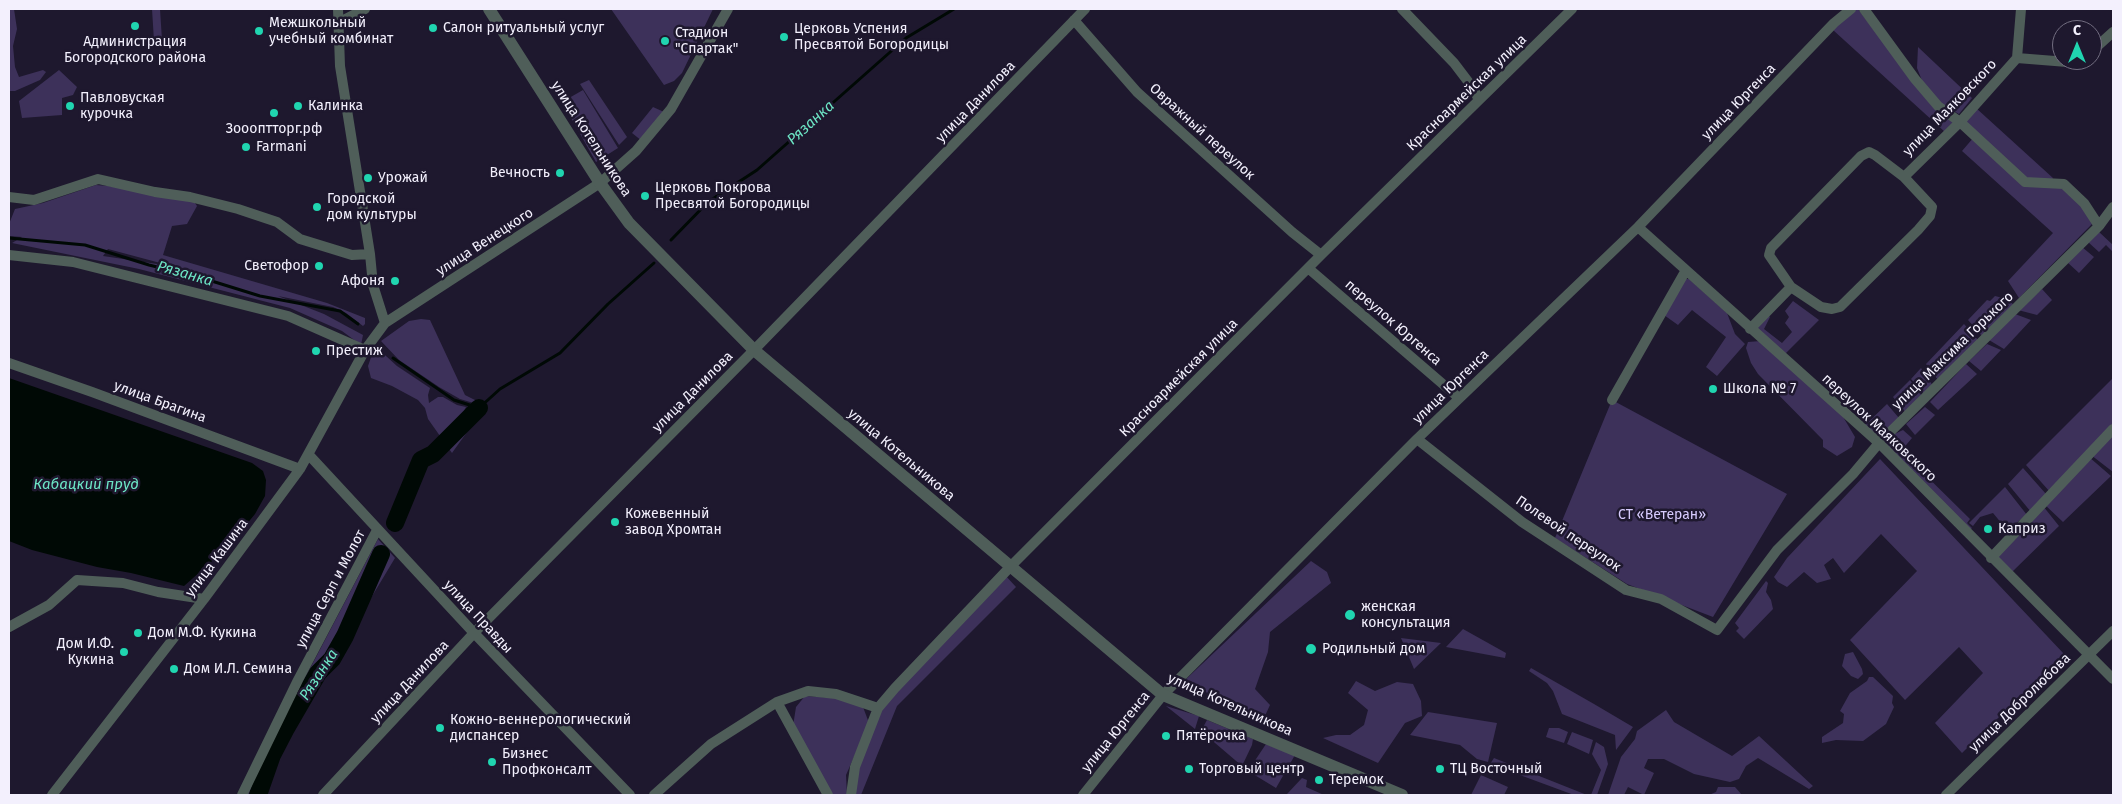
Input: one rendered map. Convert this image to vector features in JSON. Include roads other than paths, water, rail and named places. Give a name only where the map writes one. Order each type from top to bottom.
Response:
[{"type":"street","points":[[338,9],[340,66],[370,254],[373,285],[385,323]]},
{"type":"street","points":[[338,24],[364,9]]},
{"type":"street","name":"улица Котельникова","points":[[490,9],[600,183],[629,223],[754,350],[1163,695],[1402,795]]},
{"type":"street","name":"улица Венецкого","points":[[385,323],[600,183],[636,151],[671,109],[728,9]]},
{"type":"street","name":"улица Данилова","points":[[323,795],[474,634],[754,350],[1085,9]]},
{"type":"street","points":[[1402,9],[1454,63],[1473,88],[1479,100]]},
{"type":"street","name":"Красноармейская улица","points":[[851,795],[855,767],[878,708],[1011,566],[1321,255],[1572,9]]},
{"type":"street","name":"улица Юргенса","points":[[1083,795],[1163,695],[1417,439],[1638,227],[1834,23],[1850,9]]},
{"type":"street","points":[[1864,9],[1930,97],[2025,182],[2064,184],[2084,203],[2099,226]]},
{"type":"street","name":"улица Маяковского","points":[[1904,177],[1960,122],[2016,58],[2021,9]]},
{"type":"street","name":"Овражный переулок","points":[[1074,20],[1137,92],[1292,232],[1321,255]]},
{"type":"street","points":[[2102,42],[2113,32]]},
{"type":"street","name":"улица Маяковского","points":[[2016,58],[2052,61]]},
{"type":"street","name":"улица Маяковского","points":[[1869,152],[1875,155],[1904,177],[1932,207],[1930,216],[1918,230],[1840,307],[1832,309],[1821,307],[1791,287],[1769,255],[1771,248],[1861,156],[1869,152]]},
{"type":"street","points":[[9,197],[34,200],[98,179],[154,192],[190,197],[238,209],[277,222],[300,239],[352,256],[370,254]]},
{"type":"street","name":"улица Максима Горького","points":[[1717,630],[1777,550],[1853,474],[1879,442],[2099,226],[2113,207]]},
{"type":"street","name":"переулок Маяковского","points":[[1638,227],[1750,329],[1879,442],[1991,558],[2113,679]]},
{"type":"street","points":[[9,255],[72,262],[288,316],[365,350]]},
{"type":"street","name":"переулок Юргенса","points":[[1308,268],[1459,398]]},
{"type":"street","points":[[1612,400],[1686,270]]},
{"type":"street","points":[[1750,329],[1791,287]]},
{"type":"street","name":"улица Кашина","points":[[52,795],[204,599],[300,470],[365,350],[385,323]]},
{"type":"street","name":"улица Брагина","points":[[9,363],[102,395],[300,470]]},
{"type":"street","points":[[1991,558],[2113,428]]},
{"type":"street","name":"Полевой переулок","points":[[1417,439],[1522,522],[1626,590],[1661,599],[1717,630]]},
{"type":"street","name":"улица Правды","points":[[309,455],[474,634],[630,795]]},
{"type":"street","name":"улица Серп и Молот","points":[[242,795],[298,680],[378,530]]},
{"type":"street","points":[[9,627],[49,606],[77,580],[123,583],[158,592],[204,599]]},
{"type":"street","name":"улица Добролюбова","points":[[1946,795],[2113,631]]},
{"type":"street","points":[[654,795],[711,744],[777,702],[808,691],[836,694],[878,708]]},
{"type":"street","points":[[777,702],[828,795]]},
{"type":"water","name":"Кабацкий пруд","points":[[9,378],[252,463],[263,471],[266,480],[265,496],[255,514],[227,548],[184,586],[97,567],[32,550],[9,541]]},
{"type":"waterway","name":"Рязанка","points":[[671,240],[708,202],[757,170],[906,38],[954,9]]},
{"type":"waterway","name":"Рязанка","points":[[9,238],[85,245],[260,296],[340,311],[358,324]]},
{"type":"waterway","name":"Рязанка","points":[[393,358],[454,400],[479,408],[500,389],[560,353],[608,304],[654,263]]},
{"type":"waterway","name":"Рязанка","points":[[395,523],[421,460],[433,454],[479,408]]},
{"type":"waterway","name":"Рязанка","points":[[258,795],[272,755],[318,673],[332,659],[345,636],[381,554]]},
{"type":"place","name":"Администрация Богородского района","points":[[135,26]]},
{"type":"place","name":"Салон ритуальный услуг","points":[[433,28]]},
{"type":"place","name":"Межшкольный учебный комбинат","points":[[259,31]]},
{"type":"place","name":"Церковь Успения Пресвятой Богородицы","points":[[784,37]]},
{"type":"place","name":"Стадион \"Спартак\"","points":[[665,41]]},
{"type":"place","name":"Павловуская курочка","points":[[70,106]]},
{"type":"place","name":"Калинка","points":[[298,106]]},
{"type":"place","name":"Зоооптторг.рф","points":[[274,113]]},
{"type":"place","name":"Farmani","points":[[246,147]]},
{"type":"place","name":"Вечность","points":[[560,173]]},
{"type":"place","name":"Урожай","points":[[368,178]]},
{"type":"place","name":"Церковь Покрова Пресвятой Богородицы","points":[[645,196]]},
{"type":"place","name":"Городской дом культуры","points":[[317,207]]},
{"type":"place","name":"Светофор","points":[[319,266]]},
{"type":"place","name":"Афоня","points":[[395,281]]},
{"type":"place","name":"Престиж","points":[[316,351]]},
{"type":"place","name":"Школа № 7","points":[[1713,389]]},
{"type":"place","name":"Кожевенный завод Хромтан","points":[[615,522]]},
{"type":"place","name":"Каприз","points":[[1988,529]]},
{"type":"place","name":"женская консультация","points":[[1350,615]]},
{"type":"place","name":"Дом М.Ф. Кукина","points":[[138,633]]},
{"type":"place","name":"Родильный дом","points":[[1311,649]]},
{"type":"place","name":"Дом И.Ф. Кукина","points":[[124,652]]},
{"type":"place","name":"Дом И.Л. Семина","points":[[174,669]]},
{"type":"place","name":"Кожно-веннерологический диспансер","points":[[440,728]]},
{"type":"place","name":"Пятёрочка","points":[[1166,736]]},
{"type":"place","name":"Бизнес Профконсалт","points":[[492,762]]},
{"type":"place","name":"Торговый центр","points":[[1189,769]]},
{"type":"place","name":"ТЦ Восточный","points":[[1440,769]]},
{"type":"place","name":"Теремок","points":[[1319,780]]},
{"type":"park label","name":"СТ «Ветеран»","points":[[1662,515]]}]
